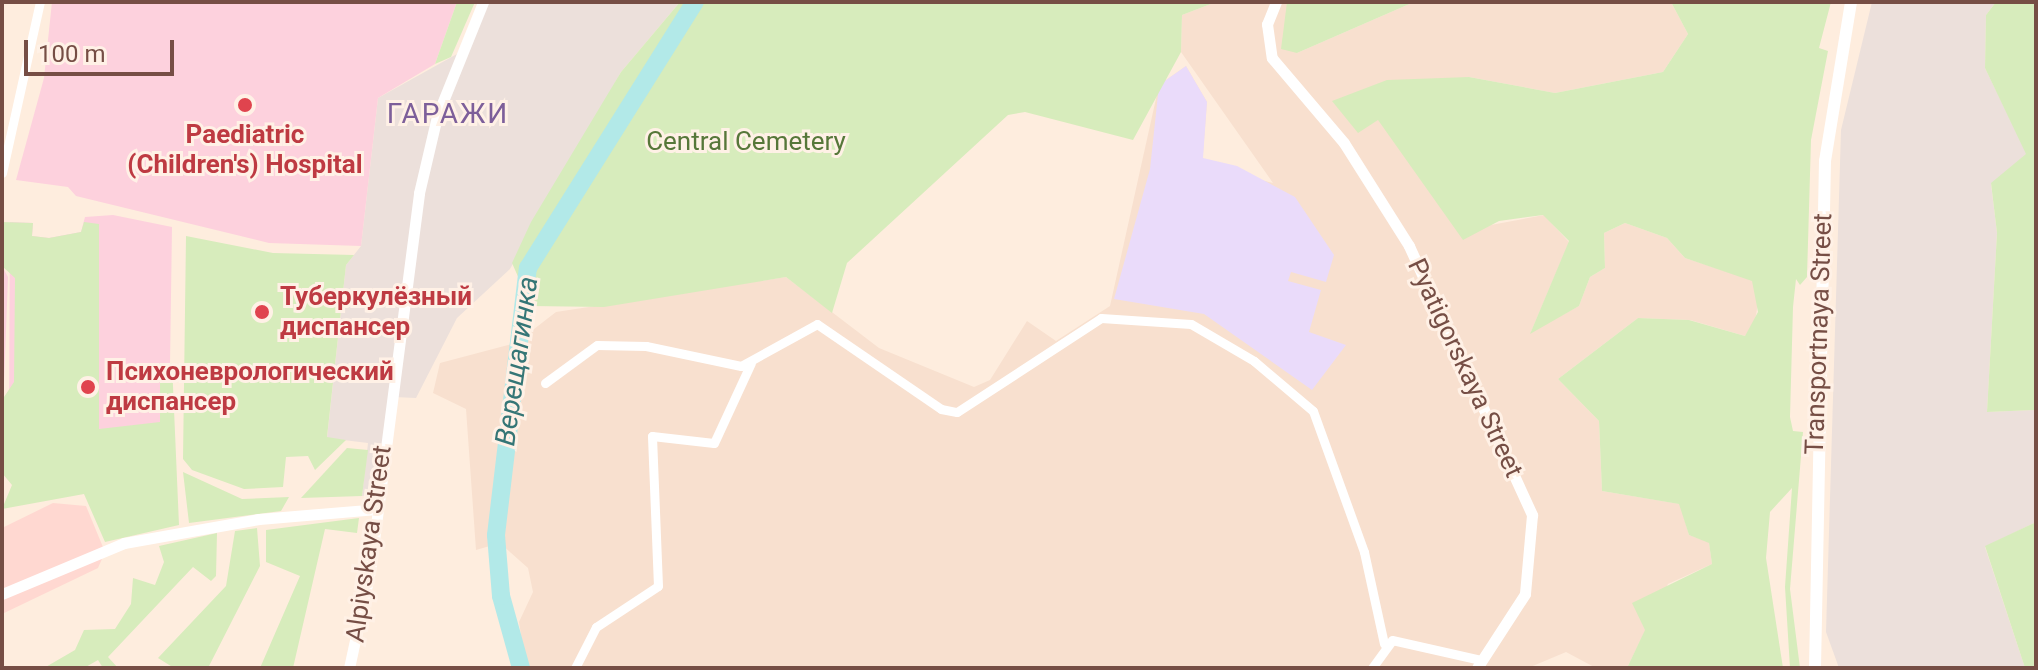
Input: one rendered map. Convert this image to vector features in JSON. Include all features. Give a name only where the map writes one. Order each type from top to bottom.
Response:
[{"type":"main road","name":"Transportnaya Street","points":[[1815,668],[1825,161],[1851,2]]},
{"type":"street","points":[[2,173],[40,2]]},
{"type":"street","name":"Alpiyskaya Street","points":[[349,668],[377,509],[419,193],[437,116],[483,2]]},
{"type":"street","name":"Pyatigorskaya Street","points":[[1276,2],[1267,24],[1272,58],[1344,143],[1409,246],[1532,515],[1525,594],[1479,664]]},
{"type":"street","points":[[545,383],[609,343],[723,367],[751,363],[807,323],[835,331],[949,412],[1101,318],[1173,319],[1209,331],[1313,411],[1367,560],[1384,644],[1372,668]]},
{"type":"street","points":[[575,668],[596,627],[658,586],[652,436],[714,443],[751,363]]},
{"type":"street","points":[[2,594],[124,543],[228,523],[377,509]]},
{"type":"street","points":[[1384,644],[1400,640],[1479,664]]},
{"type":"shaded area","points":[[52,2],[457,2],[435,64],[378,98],[361,246],[269,243],[76,196],[68,187],[16,180],[44,78]]},
{"type":"shaded area","points":[[482,2],[680,2],[621,72],[510,269],[457,318],[416,398],[394,397],[383,497],[362,496],[368,443],[327,438],[346,265],[361,246],[378,98],[457,54]]},
{"type":"shaded area","points":[[1216,2],[1287,2],[1297,53],[1414,2],[1671,2],[1688,34],[1663,72],[1555,93],[1469,77],[1378,119],[1480,227],[1544,215],[1569,242],[1531,332],[1579,306],[1590,277],[1605,268],[1604,233],[1625,223],[1667,238],[1685,258],[1752,280],[1759,296],[1754,328],[1745,336],[1690,320],[1638,318],[1558,379],[1599,421],[1602,491],[1680,504],[1689,535],[1709,542],[1712,564],[1668,584],[1627,668],[1596,668],[1566,652],[1528,668],[526,668],[519,622],[533,592],[528,568],[500,543],[476,550],[466,409],[433,393],[440,363],[516,343],[556,312],[786,277],[879,348],[974,387],[990,380],[1027,321],[1056,341],[1110,306],[1159,85],[1186,66],[1207,102],[1202,166],[1273,183],[1181,52],[1182,15]]},
{"type":"shaded area","points":[[1872,2],[1996,2],[1986,15],[1985,68],[2027,154],[1991,184],[1997,233],[1987,412],[2036,410],[2036,522],[1985,547],[2025,668],[1839,668],[1826,632],[1841,130]]},
{"type":"shaded area","points":[[1186,66],[1207,102],[1203,158],[1237,166],[1295,197],[1334,255],[1326,282],[1291,272],[1288,281],[1321,290],[1309,332],[1346,345],[1312,390],[1204,314],[1114,299],[1150,169],[1159,85]]},
{"type":"shaded area","name":"Психоневрологический диспансер","points":[[113,215],[172,227],[169,434],[9,430],[10,222],[33,223],[32,236],[49,238],[81,232],[85,217]]},
{"type":"shaded area","points":[[2,266],[8,277],[2,437]]},
{"type":"shaded area","points":[[53,503],[86,506],[105,552],[98,568],[2,614],[2,528]]},
{"type":"green space","points":[[457,2],[475,2],[451,57],[435,64]]},
{"type":"green space","name":"Central Cemetery","points":[[680,2],[1216,2],[1182,15],[1181,52],[1133,140],[1025,112],[1008,115],[847,263],[832,313],[786,277],[604,307],[531,306],[512,263],[531,222],[621,72]]},
{"type":"green space","points":[[1287,2],[1414,2],[1297,53],[1281,49]]},
{"type":"green space","points":[[1671,2],[1831,2],[1819,48],[1828,51],[1811,140],[1807,277],[1800,285],[1796,279],[1793,307],[1790,417],[1793,431],[1803,432],[1790,589],[1800,668],[1790,668],[1785,587],[1792,488],[1770,512],[1766,558],[1783,668],[1627,668],[1645,630],[1632,603],[1712,564],[1709,543],[1689,535],[1679,504],[1602,491],[1599,421],[1558,379],[1638,318],[1689,320],[1745,336],[1758,312],[1752,281],[1685,258],[1667,238],[1625,223],[1604,233],[1605,268],[1590,277],[1579,306],[1530,334],[1569,241],[1543,215],[1499,221],[1463,240],[1378,120],[1358,133],[1332,101],[1387,80],[1469,77],[1555,93],[1663,72],[1688,34]]},
{"type":"green space","points":[[1996,2],[2036,2],[2036,410],[1987,412],[1997,233],[1991,183],[2026,154],[1985,68],[1986,15]]},
{"type":"green space","name":"Психоневрологический диспансер","points":[[2,222],[33,223],[32,236],[49,238],[81,232],[84,222],[99,224],[99,429],[160,422],[160,363],[172,363],[179,525],[105,542],[84,494],[2,509],[12,485],[2,473],[2,400],[14,382],[15,278],[2,266]]},
{"type":"green space","name":"Туберкулёзный диспансер","points":[[186,236],[273,253],[354,255],[346,265],[327,437],[346,440],[315,470],[308,456],[286,457],[283,487],[244,489],[192,470],[183,459]]},
{"type":"green space","points":[[347,448],[368,450],[362,496],[301,498]]},
{"type":"green space","points":[[183,472],[242,499],[289,497],[281,511],[189,523]]},
{"type":"green space","points":[[359,518],[357,533],[325,529],[293,668],[260,668],[300,576],[266,562],[266,530]]},
{"type":"green space","points":[[2036,522],[2036,668],[2025,668],[1985,546]]},
{"type":"green space","points":[[257,528],[260,566],[208,668],[174,668],[158,658],[226,586],[235,531]]},
{"type":"green space","points":[[217,533],[216,576],[211,581],[193,567],[108,657],[118,668],[103,668],[98,660],[84,668],[44,668],[75,650],[84,630],[115,629],[131,604],[133,578],[155,585],[164,562],[159,546]]},
{"type":"waterway","name":"Верещагинка","points":[[521,668],[501,596],[496,535],[528,268],[695,2]]},
{"type":"place","name":"Paediatric (Children's) Hospital","points":[[245,105]]},
{"type":"place","name":"Туберкулёзный диспансер","points":[[262,312]]},
{"type":"place","name":"Психоневрологический диспансер","points":[[88,387]]},
{"type":"district","name":"ГАРАЖИ","points":[[448,114]]}]
